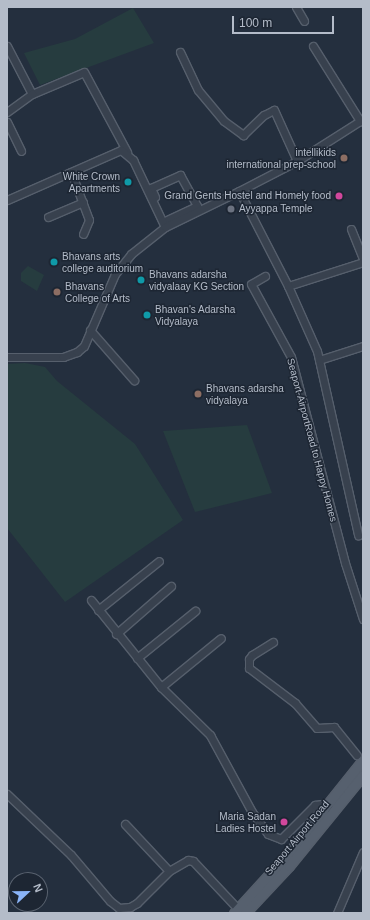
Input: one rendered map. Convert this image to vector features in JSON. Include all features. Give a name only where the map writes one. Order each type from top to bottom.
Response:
[{"type":"main road","points":[[330,809],[360,757]]},
{"type":"main road","name":"Seaport Airport Road","points":[[239,912],[290,866],[330,809],[363,775]]},
{"type":"street","points":[[296,7],[304,22]]},
{"type":"street","points":[[7,46],[32,94]]},
{"type":"street","points":[[167,224],[239,191],[297,161],[361,120],[313,46]]},
{"type":"street","points":[[180,52],[198,90],[224,122],[243,135],[264,116],[274,110],[297,161]]},
{"type":"street","points":[[7,112],[32,94],[84,72],[167,224]]},
{"type":"street","points":[[7,122],[21,151]]},
{"type":"street","points":[[7,200],[121,150],[127,152]]},
{"type":"street","points":[[71,172],[90,220],[83,234]]},
{"type":"street","points":[[7,357],[63,357],[77,352],[84,346],[115,274],[131,254],[167,224],[196,206],[180,175],[151,188],[167,224]]},
{"type":"street","points":[[239,191],[288,286],[318,360],[358,535]]},
{"type":"street","points":[[48,217],[83,202]]},
{"type":"street","points":[[288,286],[363,260],[351,229]]},
{"type":"street","name":"Seaport-AirportRoad to Happy Homes","points":[[265,276],[251,284],[291,357],[345,563],[363,619]]},
{"type":"street","points":[[90,330],[134,380]]},
{"type":"street","points":[[318,360],[363,346]]},
{"type":"street","points":[[98,610],[159,561]]},
{"type":"street","points":[[116,634],[171,586]]},
{"type":"street","points":[[91,600],[116,634],[161,687],[216,743],[252,812],[268,834],[277,839],[285,837],[315,804],[323,804],[330,809]]},
{"type":"street","points":[[137,658],[195,611]]},
{"type":"street","points":[[161,687],[221,638]]},
{"type":"street","points":[[273,642],[252,655],[249,659],[249,668],[295,703],[317,728],[334,727],[360,757]]},
{"type":"street","points":[[7,794],[71,855],[110,901],[120,908],[130,908],[169,871],[181,862],[188,860],[193,861],[239,912]]},
{"type":"street","points":[[125,824],[169,871]]},
{"type":"street","points":[[337,913],[363,854]]},
{"type":"green space","points":[[133,8],[154,43],[40,85],[24,53],[75,39]]},
{"type":"green space","points":[[28,266],[44,275],[37,291],[21,281],[21,273]]},
{"type":"green space","points":[[25,363],[45,367],[57,381],[135,444],[183,520],[65,602],[7,528],[7,364]]},
{"type":"green space","points":[[247,425],[272,493],[195,512],[163,431]]},
{"type":"place","name":"intellikids international prep-school","points":[[344,158]]},
{"type":"place","name":"White Crown Apartments","points":[[128,182]]},
{"type":"place","name":"Grand Gents Hostel and Homely food","points":[[339,196]]},
{"type":"place","name":"Ayyappa Temple","points":[[231,209]]},
{"type":"place","name":"Bhavans arts college auditorium","points":[[54,262]]},
{"type":"place","name":"Bhavans adarsha vidyalaay KG Section","points":[[141,280]]},
{"type":"place","name":"Bhavans College of Arts","points":[[57,292]]},
{"type":"place","name":"Bhavan's Adarsha Vidyalaya","points":[[147,315]]},
{"type":"place","name":"Bhavans adarsha vidyalaya","points":[[198,394]]},
{"type":"place","name":"Maria Sadan Ladies Hostel","points":[[284,822]]}]
